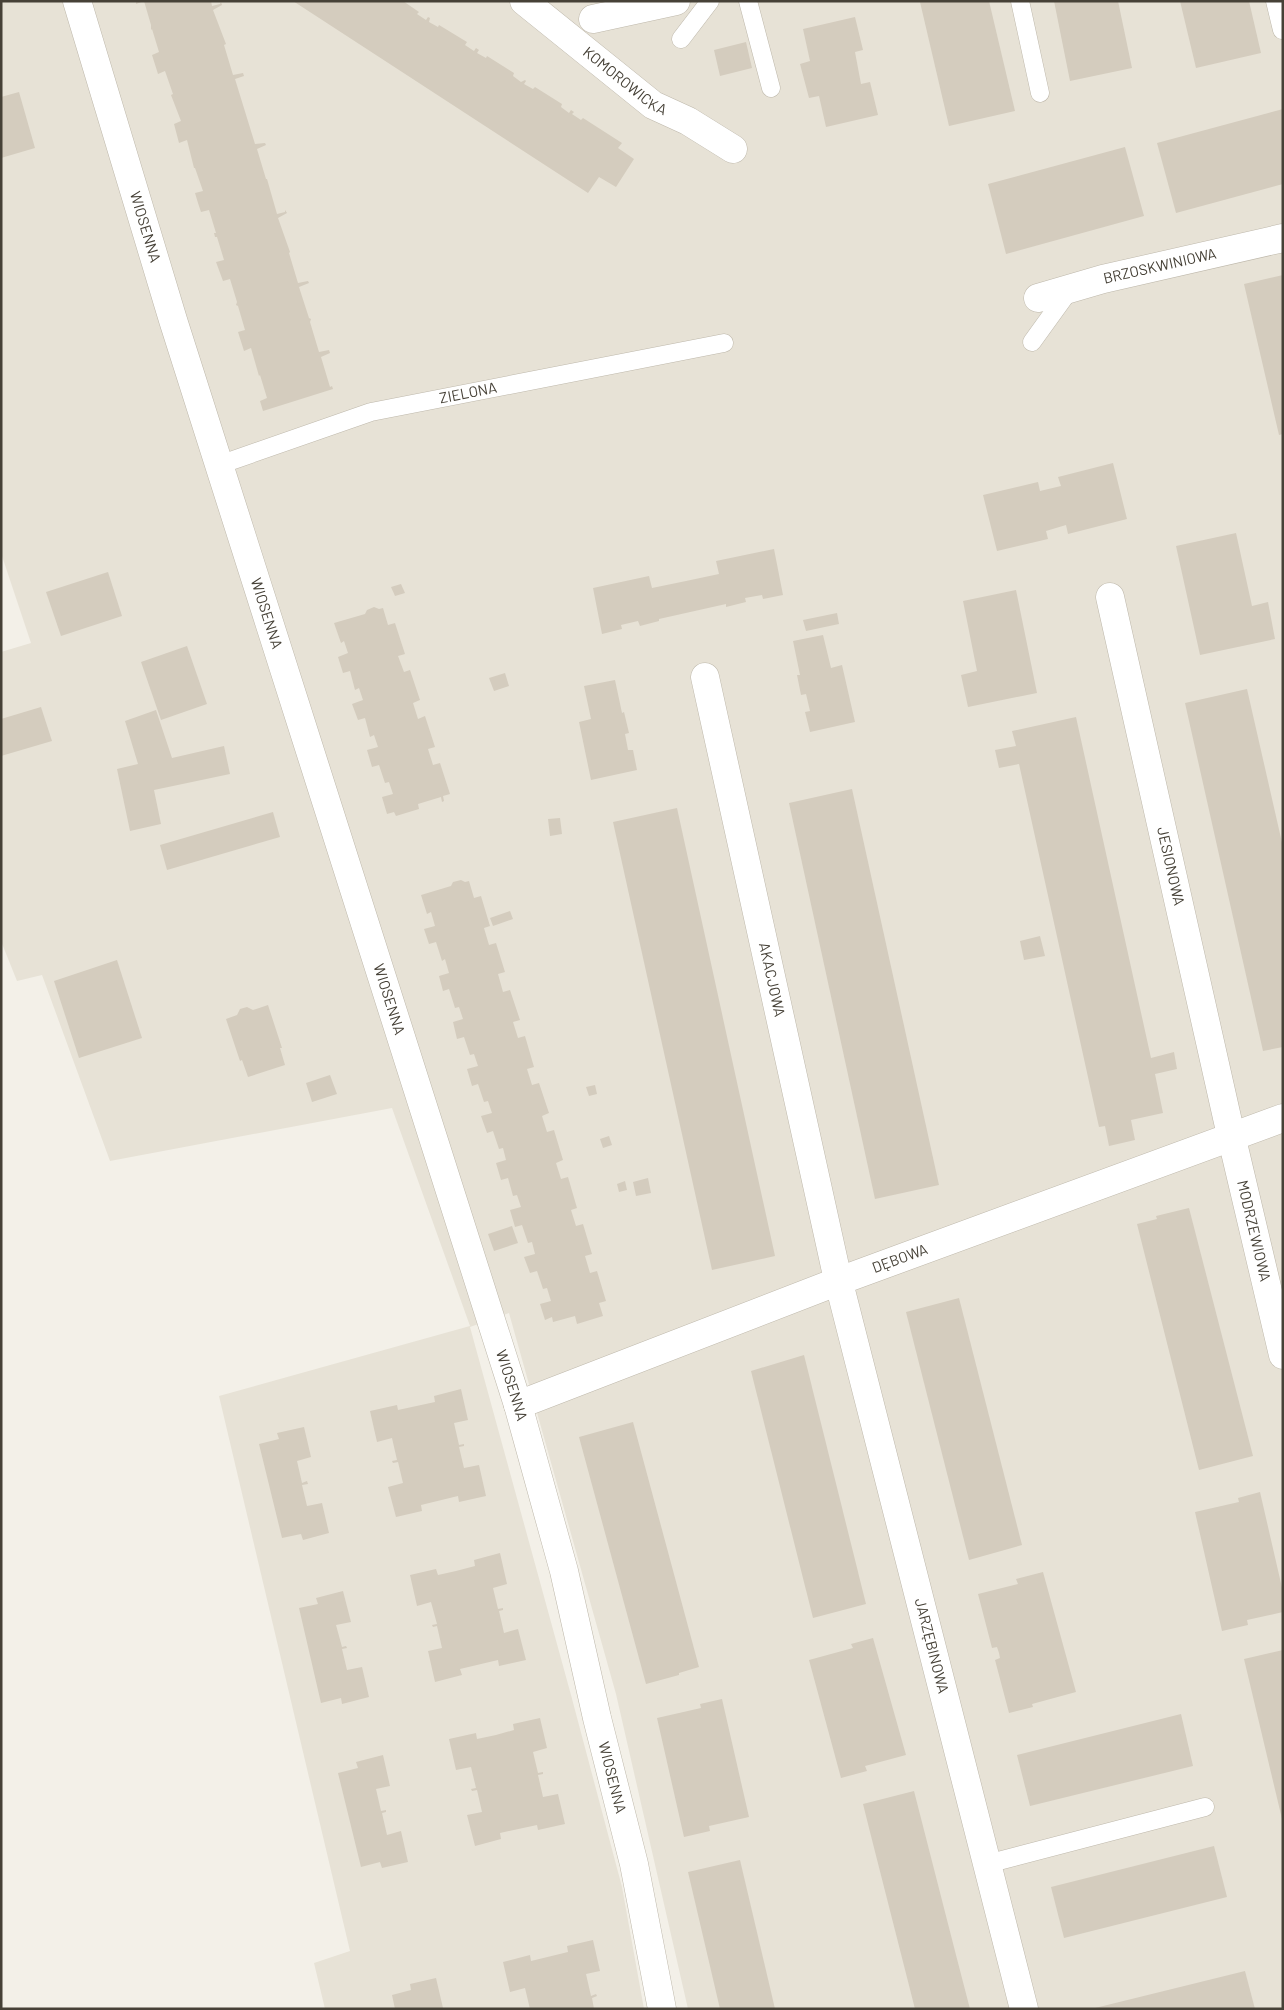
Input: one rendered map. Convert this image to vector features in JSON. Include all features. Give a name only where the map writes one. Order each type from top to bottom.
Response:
[{"type":"street","name":"WIOSENNA","points":[[77,1],[173,320],[518,1405],[564,1571],[597,1718],[634,1864],[662,2009]]},
{"type":"street","name":"KOMOROWICKA","points":[[524,1],[653,105],[688,121],[733,149]]},
{"type":"street","points":[[593,19],[676,1]]},
{"type":"street","name":"BRZOSKWINIOWA","points":[[1038,298],[1103,279],[1283,238]]},
{"type":"street","name":"JESIONOWA","points":[[1110,597],[1231,1137]]},
{"type":"street","name":"AKACJOWA","points":[[705,677],[839,1282]]},
{"type":"street","name":"DĘBOWA","points":[[518,1405],[839,1282],[1283,1118]]},
{"type":"street","name":"MODRZEWIOWA","points":[[1231,1137],[1283,1355]]},
{"type":"street","name":"JARZĘBINOWA","points":[[839,1282],[1024,2009]]},
{"type":"lane","points":[[681,39],[710,1]]},
{"type":"lane","points":[[748,1],[771,88]]},
{"type":"lane","points":[[1020,1],[1040,93]]},
{"type":"lane","points":[[1274,1],[1282,30]]},
{"type":"lane","points":[[1032,342],[1071,288]]},
{"type":"lane","name":"ZIELONA","points":[[219,465],[371,412],[724,343]]},
{"type":"lane","points":[[987,1864],[1205,1807]]},
{"type":"shaded area","points":[[1,1],[1283,1],[1283,2009],[688,2009],[616,1694],[509,1313],[470,1327],[622,1887],[644,2009],[325,2009],[314,1963],[350,1951],[219,1396],[470,1326],[392,1108],[110,1161],[42,975],[17,981],[1,941],[1,652],[31,643],[1,553]]},
{"type":"building","points":[[144,1],[211,1],[212,6],[221,2],[222,5],[213,10],[226,44],[224,45],[233,75],[243,73],[244,76],[235,79],[255,144],[265,143],[266,145],[257,149],[277,214],[285,212],[285,210],[287,213],[278,218],[298,283],[308,281],[309,283],[299,287],[309,318],[311,319],[310,322],[319,352],[329,350],[330,353],[321,357],[330,387],[332,386],[333,389],[263,411],[260,401],[267,398],[251,348],[244,351],[238,332],[245,330],[238,306],[236,305],[237,302],[230,279],[223,281],[216,262],[224,260],[217,237],[215,237],[214,233],[216,233],[209,210],[201,212],[198,203],[195,193],[203,191],[194,168],[187,140],[179,143],[174,124],[181,121],[171,95],[173,94],[165,71],[158,74],[152,55],[159,52]]},
{"type":"building","points":[[293,1],[403,1],[419,12],[417,14],[426,20],[428,17],[430,18],[429,22],[438,27],[439,25],[467,42],[465,45],[474,51],[476,48],[479,50],[477,53],[486,58],[487,56],[514,73],[513,76],[521,82],[525,80],[524,84],[533,89],[535,87],[562,104],[561,107],[569,113],[571,110],[574,112],[572,114],[581,120],[583,118],[622,143],[618,148],[634,159],[616,187],[599,177],[588,193]]},
{"type":"building","points":[[989,1],[1015,111],[949,126],[920,2]]},
{"type":"building","points":[[1054,1],[1118,1],[1132,68],[1070,81]]},
{"type":"building","points":[[1180,1],[1249,1],[1261,53],[1196,68]]},
{"type":"building","points":[[855,17],[863,50],[855,52],[861,84],[870,82],[878,115],[826,127],[819,96],[809,98],[800,64],[810,61],[803,29]]},
{"type":"building","points":[[746,42],[752,68],[720,76],[714,50]]},
{"type":"building","points":[[19,92],[35,148],[1,158],[1,97]]},
{"type":"building","points":[[1283,109],[1283,184],[1176,213],[1157,143]]},
{"type":"building","points":[[1125,147],[1144,216],[1006,254],[988,184]]},
{"type":"building","points":[[1283,275],[1283,434],[1279,435],[1244,284]]},
{"type":"building","points":[[1113,463],[1127,519],[1068,534],[1066,525],[1046,531],[1048,539],[997,551],[983,495],[1038,482],[1040,491],[1061,486],[1058,477]]},
{"type":"building","points":[[1236,533],[1252,606],[1268,602],[1275,639],[1200,655],[1176,546]]},
{"type":"building","points":[[774,549],[783,595],[763,599],[762,595],[745,598],[746,602],[726,607],[726,604],[659,619],[659,621],[640,626],[638,621],[621,625],[622,629],[602,634],[593,588],[649,576],[652,588],[719,574],[716,561]]},
{"type":"building","points":[[108,572],[122,616],[61,636],[46,592]]},
{"type":"building","points":[[401,584],[405,593],[395,596],[391,587]]},
{"type":"building","points":[[1016,590],[1037,693],[968,707],[961,675],[977,671],[963,601]]},
{"type":"building","points":[[374,607],[383,608],[388,625],[395,623],[405,654],[398,656],[404,672],[410,670],[420,700],[413,703],[418,719],[425,716],[435,747],[428,749],[433,765],[440,763],[450,794],[443,796],[444,801],[442,802],[441,797],[418,804],[419,809],[396,816],[394,812],[387,814],[382,797],[393,794],[389,782],[385,783],[379,765],[372,767],[367,750],[378,747],[374,735],[370,737],[365,718],[358,720],[352,704],[363,700],[359,688],[355,690],[350,671],[343,673],[338,657],[348,653],[344,641],[341,643],[334,623],[365,614],[367,610]]},
{"type":"building","points":[[837,613],[839,624],[806,631],[803,620]]},
{"type":"building","points":[[823,635],[831,668],[842,665],[855,722],[810,732],[805,712],[810,711],[806,694],[801,695],[797,675],[800,675],[793,641]]},
{"type":"building","points":[[187,646],[207,704],[161,720],[141,662]]},
{"type":"building","points":[[505,673],[509,686],[494,691],[489,678]]},
{"type":"building","points":[[615,680],[622,713],[624,712],[629,733],[625,734],[628,750],[633,750],[637,770],[591,780],[579,722],[591,719],[584,686]]},
{"type":"building","points":[[1247,689],[1283,847],[1283,1047],[1263,1051],[1185,703]]},
{"type":"building","points":[[41,707],[52,741],[1,756],[1,719]]},
{"type":"building","points":[[156,710],[172,758],[224,746],[230,774],[154,790],[161,824],[130,831],[117,769],[138,764],[125,721]]},
{"type":"building","points":[[1076,717],[1151,1058],[1174,1052],[1177,1069],[1155,1074],[1163,1113],[1131,1120],[1135,1140],[1109,1146],[1105,1126],[1099,1127],[1019,764],[999,768],[995,750],[1016,746],[1012,731]]},
{"type":"building","points":[[852,789],[939,1185],[875,1199],[789,803]]},
{"type":"building","points":[[677,808],[775,1256],[712,1270],[613,822]]},
{"type":"building","points":[[273,812],[280,837],[167,870],[160,845]]},
{"type":"building","points":[[560,818],[562,834],[550,836],[548,819]]},
{"type":"building","points":[[469,881],[474,898],[481,896],[490,926],[484,928],[489,945],[496,943],[505,972],[498,974],[503,992],[510,990],[520,1020],[513,1022],[518,1038],[525,1036],[534,1067],[527,1069],[532,1085],[539,1083],[549,1113],[542,1116],[547,1132],[554,1130],[563,1160],[556,1163],[561,1179],[568,1177],[577,1208],[571,1210],[576,1226],[583,1224],[592,1254],[585,1256],[590,1273],[597,1271],[606,1301],[599,1303],[603,1316],[577,1324],[575,1316],[553,1322],[552,1317],[545,1320],[540,1304],[551,1301],[547,1288],[543,1289],[537,1271],[530,1273],[524,1257],[535,1254],[532,1242],[528,1243],[522,1225],[515,1227],[510,1210],[521,1207],[517,1195],[513,1196],[508,1178],[501,1180],[496,1163],[506,1160],[503,1148],[499,1149],[493,1131],[487,1133],[481,1116],[492,1113],[488,1101],[484,1102],[478,1084],[472,1086],[467,1069],[478,1066],[474,1054],[470,1055],[464,1037],[457,1039],[453,1022],[463,1019],[459,1007],[455,1008],[449,989],[443,991],[439,976],[449,973],[445,959],[442,961],[436,942],[429,944],[424,929],[435,926],[431,912],[427,914],[421,895],[451,886],[453,882]]},
{"type":"building","points":[[510,911],[513,919],[493,926],[490,918]]},
{"type":"building","points":[[1040,936],[1045,956],[1024,960],[1020,941]]},
{"type":"building","points":[[117,960],[142,1038],[79,1058],[54,981]]},
{"type":"building","points":[[268,1005],[282,1048],[280,1048],[285,1065],[248,1077],[242,1060],[240,1061],[226,1019],[237,1015],[240,1009],[247,1007],[253,1010]]},
{"type":"building","points":[[330,1075],[337,1094],[312,1102],[306,1083]]},
{"type":"building","points":[[595,1085],[597,1094],[589,1096],[586,1087]]},
{"type":"building","points":[[609,1136],[612,1145],[603,1148],[600,1139]]},
{"type":"building","points":[[648,1178],[651,1193],[636,1196],[633,1182]]},
{"type":"building","points":[[625,1181],[627,1190],[619,1192],[617,1184]]},
{"type":"building","points":[[1189,1208],[1253,1456],[1199,1470],[1137,1224],[1157,1219],[1156,1216]]},
{"type":"building","points":[[512,1226],[518,1243],[494,1251],[488,1234]]},
{"type":"building","points":[[959,1298],[1022,1545],[969,1560],[906,1312]]},
{"type":"building","points":[[804,1355],[866,1604],[813,1618],[751,1371]]},
{"type":"building","points":[[461,1389],[468,1420],[454,1423],[459,1445],[464,1444],[464,1446],[459,1447],[464,1468],[479,1465],[486,1496],[459,1502],[458,1496],[421,1505],[422,1511],[396,1517],[388,1487],[403,1483],[398,1462],[393,1463],[392,1461],[397,1460],[392,1438],[377,1442],[370,1411],[397,1405],[398,1410],[435,1402],[434,1396]]},
{"type":"building","points":[[633,1422],[699,1667],[679,1673],[679,1675],[646,1684],[579,1437]]},
{"type":"building","points":[[304,1427],[311,1457],[297,1461],[302,1483],[307,1481],[308,1484],[302,1485],[307,1506],[322,1503],[329,1533],[303,1540],[301,1534],[282,1538],[259,1444],[279,1439],[277,1433]]},
{"type":"building","points":[[1260,1492],[1283,1592],[1283,1612],[1247,1620],[1248,1625],[1222,1631],[1195,1512],[1239,1502],[1238,1498]]},
{"type":"building","points":[[500,1553],[507,1584],[493,1588],[498,1609],[503,1608],[503,1610],[499,1611],[504,1633],[518,1629],[526,1660],[499,1666],[498,1660],[460,1669],[462,1675],[435,1682],[428,1651],[442,1648],[437,1626],[433,1627],[432,1625],[437,1624],[431,1602],[417,1606],[410,1575],[436,1569],[438,1575],[456,1571],[475,1566],[474,1560]]},
{"type":"building","points":[[1043,1572],[1076,1692],[1032,1704],[1033,1707],[1009,1713],[995,1660],[1000,1658],[999,1653],[997,1647],[992,1648],[978,1594],[1018,1584],[1016,1579]]},
{"type":"building","points":[[343,1591],[351,1622],[336,1625],[342,1647],[346,1646],[347,1648],[342,1649],[347,1670],[362,1667],[369,1697],[342,1704],[341,1698],[321,1703],[299,1608],[318,1604],[316,1598]]},
{"type":"building","points":[[873,1638],[906,1755],[865,1766],[867,1771],[841,1778],[809,1660],[853,1648],[851,1644]]},
{"type":"building","points":[[1283,1650],[1283,1819],[1282,1819],[1244,1659]]},
{"type":"building","points":[[722,1699],[749,1817],[709,1826],[710,1831],[684,1837],[657,1718],[701,1708],[700,1704]]},
{"type":"building","points":[[1181,1714],[1193,1766],[1030,1806],[1017,1755]]},
{"type":"building","points":[[540,1718],[547,1748],[533,1752],[538,1773],[543,1772],[543,1774],[538,1775],[543,1797],[558,1794],[565,1824],[538,1830],[537,1825],[500,1833],[501,1839],[475,1846],[467,1815],[482,1812],[477,1790],[472,1791],[471,1789],[476,1788],[471,1767],[456,1770],[449,1739],[476,1733],[477,1739],[496,1735],[514,1730],[513,1724]]},
{"type":"building","points":[[383,1755],[390,1786],[376,1789],[381,1811],[386,1810],[386,1812],[382,1813],[387,1835],[401,1831],[408,1862],[382,1868],[380,1862],[361,1867],[338,1773],[358,1768],[356,1762]]},
{"type":"building","points":[[914,1791],[970,2009],[915,2009],[863,1804]]},
{"type":"building","points":[[1214,1846],[1227,1897],[1064,1938],[1051,1887]]},
{"type":"building","points":[[740,1860],[775,2009],[720,2009],[688,1872]]},
{"type":"building","points":[[593,1940],[600,1971],[586,1974],[591,1996],[596,1994],[597,1996],[592,1998],[594,2009],[530,2009],[525,1988],[510,1992],[503,1962],[530,1955],[531,1961],[568,1952],[567,1946]]},
{"type":"building","points":[[1245,1971],[1255,2009],[1095,2009],[1095,2008]]},
{"type":"building","points":[[436,1978],[443,2008],[395,2009],[392,1995],[411,1990],[410,1984]]}]
